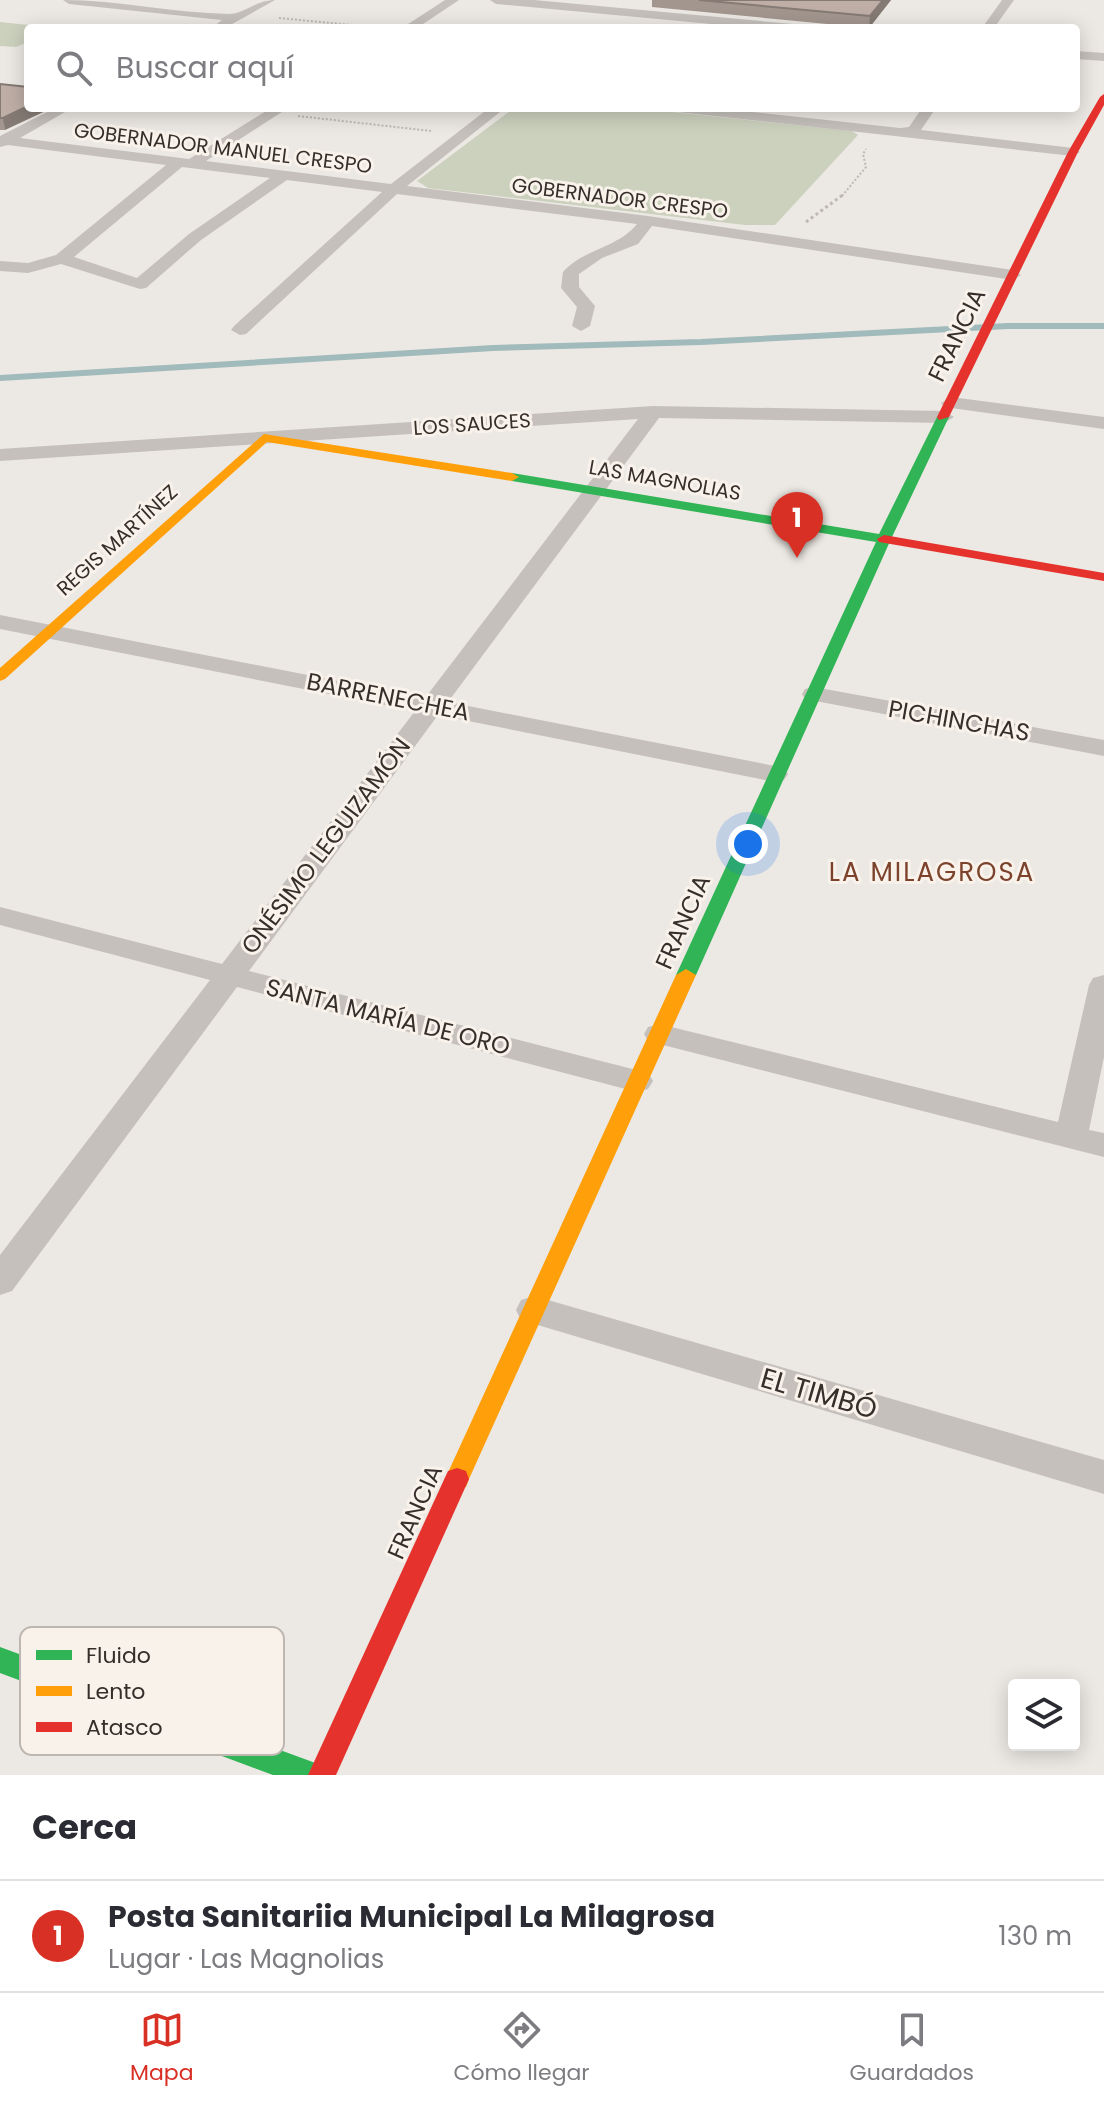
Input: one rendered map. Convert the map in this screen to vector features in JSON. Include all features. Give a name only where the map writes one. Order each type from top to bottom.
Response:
[{"type":"street","points":[[69,0],[238,16]]},
{"type":"street","points":[[223,24],[269,0]]},
{"type":"street","points":[[414,24],[453,0]]},
{"type":"street","points":[[496,0],[750,24]]},
{"type":"street","points":[[605,24],[636,0]]},
{"type":"street","points":[[991,24],[1008,0]]},
{"type":"street","points":[[1080,55],[1104,57]]},
{"type":"street","name":"FRANCIA","points":[[322,1775],[884,539],[1073,152],[1104,97]]},
{"type":"street","points":[[1,141],[57,112]]},
{"type":"street","points":[[0,266],[28,268],[62,259],[186,163],[274,112]]},
{"type":"street","points":[[240,330],[393,190],[493,112]]},
{"type":"street","points":[[718,112],[1073,152]]},
{"type":"street","points":[[906,131],[925,112]]},
{"type":"street","name":"GOBERNADOR MANUEL CRESPO","points":[[1,141],[393,190]]},
{"type":"street","points":[[62,259],[140,284],[195,237],[283,176]]},
{"type":"street","name":"GOBERNADOR CRESPO","points":[[393,190],[648,221],[1013,275]]},
{"type":"street","points":[[581,326],[586,306],[570,288],[571,272],[596,255],[632,241],[648,221]]},
{"type":"street","name":"LOS SAUCES","points":[[0,455],[653,412],[948,410],[1104,423]]},
{"type":"street","name":"ONÉSIMO LEGUIZAMÓN","points":[[0,1281],[592,489],[653,412]]},
{"type":"street","name":"LAS MAGNOLIAS","points":[[264,438],[592,489],[1104,577]]},
{"type":"street","name":"REGIS MARTÍNEZ","points":[[0,676],[264,438]]},
{"type":"street","name":"BARRENECHEA","points":[[0,622],[775,774]]},
{"type":"street","name":"PICHINCHAS","points":[[814,694],[1104,748]]},
{"type":"street","name":"SANTA MARÍA DE ORO","points":[[0,916],[637,1081]]},
{"type":"street","points":[[1071,1137],[1104,985]]},
{"type":"street","points":[[659,1034],[1104,1145]]},
{"type":"street","name":"EL TIMBÓ","points":[[534,1310],[1104,1477]]},
{"type":"street","points":[[0,1660],[20,1667]]},
{"type":"street","points":[[256,1755],[310,1775]]},
{"type":"path","points":[[238,16],[335,24]]},
{"type":"path","points":[[292,112],[463,135]]},
{"type":"path","points":[[778,240],[842,197],[866,167],[863,154],[870,140],[906,131]]},
{"type":"green space","points":[[0,22],[24,25],[24,44],[16,47],[0,46]]},
{"type":"green space","points":[[509,112],[673,112],[852,131],[858,135],[775,225],[745,225],[428,188],[417,181]]},
{"type":"building","points":[[699,0],[883,0],[870,16]]},
{"type":"building","points":[[0,84],[24,87],[24,108],[0,118]]},
{"type":"waterway","points":[[0,378],[493,348],[701,342],[1008,326],[1104,326]]},
{"type":"traffic: fast","points":[[686,975],[884,539],[943,417]]},
{"type":"traffic: fast","points":[[512,477],[884,539]]},
{"type":"traffic: fast","points":[[0,1660],[20,1667]]},
{"type":"traffic: fast","points":[[256,1755],[310,1775]]},
{"type":"traffic: slow","points":[[0,676],[264,438],[512,477]]},
{"type":"traffic: slow","points":[[457,1479],[686,975]]},
{"type":"traffic: jam","points":[[943,417],[1073,152],[1104,97]]},
{"type":"traffic: jam","points":[[884,539],[1104,577]]},
{"type":"traffic: jam","points":[[322,1775],[457,1479]]},
{"type":"place","name":"Posta Sanitariia Municipal La Milagrosa","points":[[797,558]]},
{"type":"district","name":"LA MILAGROSA","points":[[932,872]]}]
